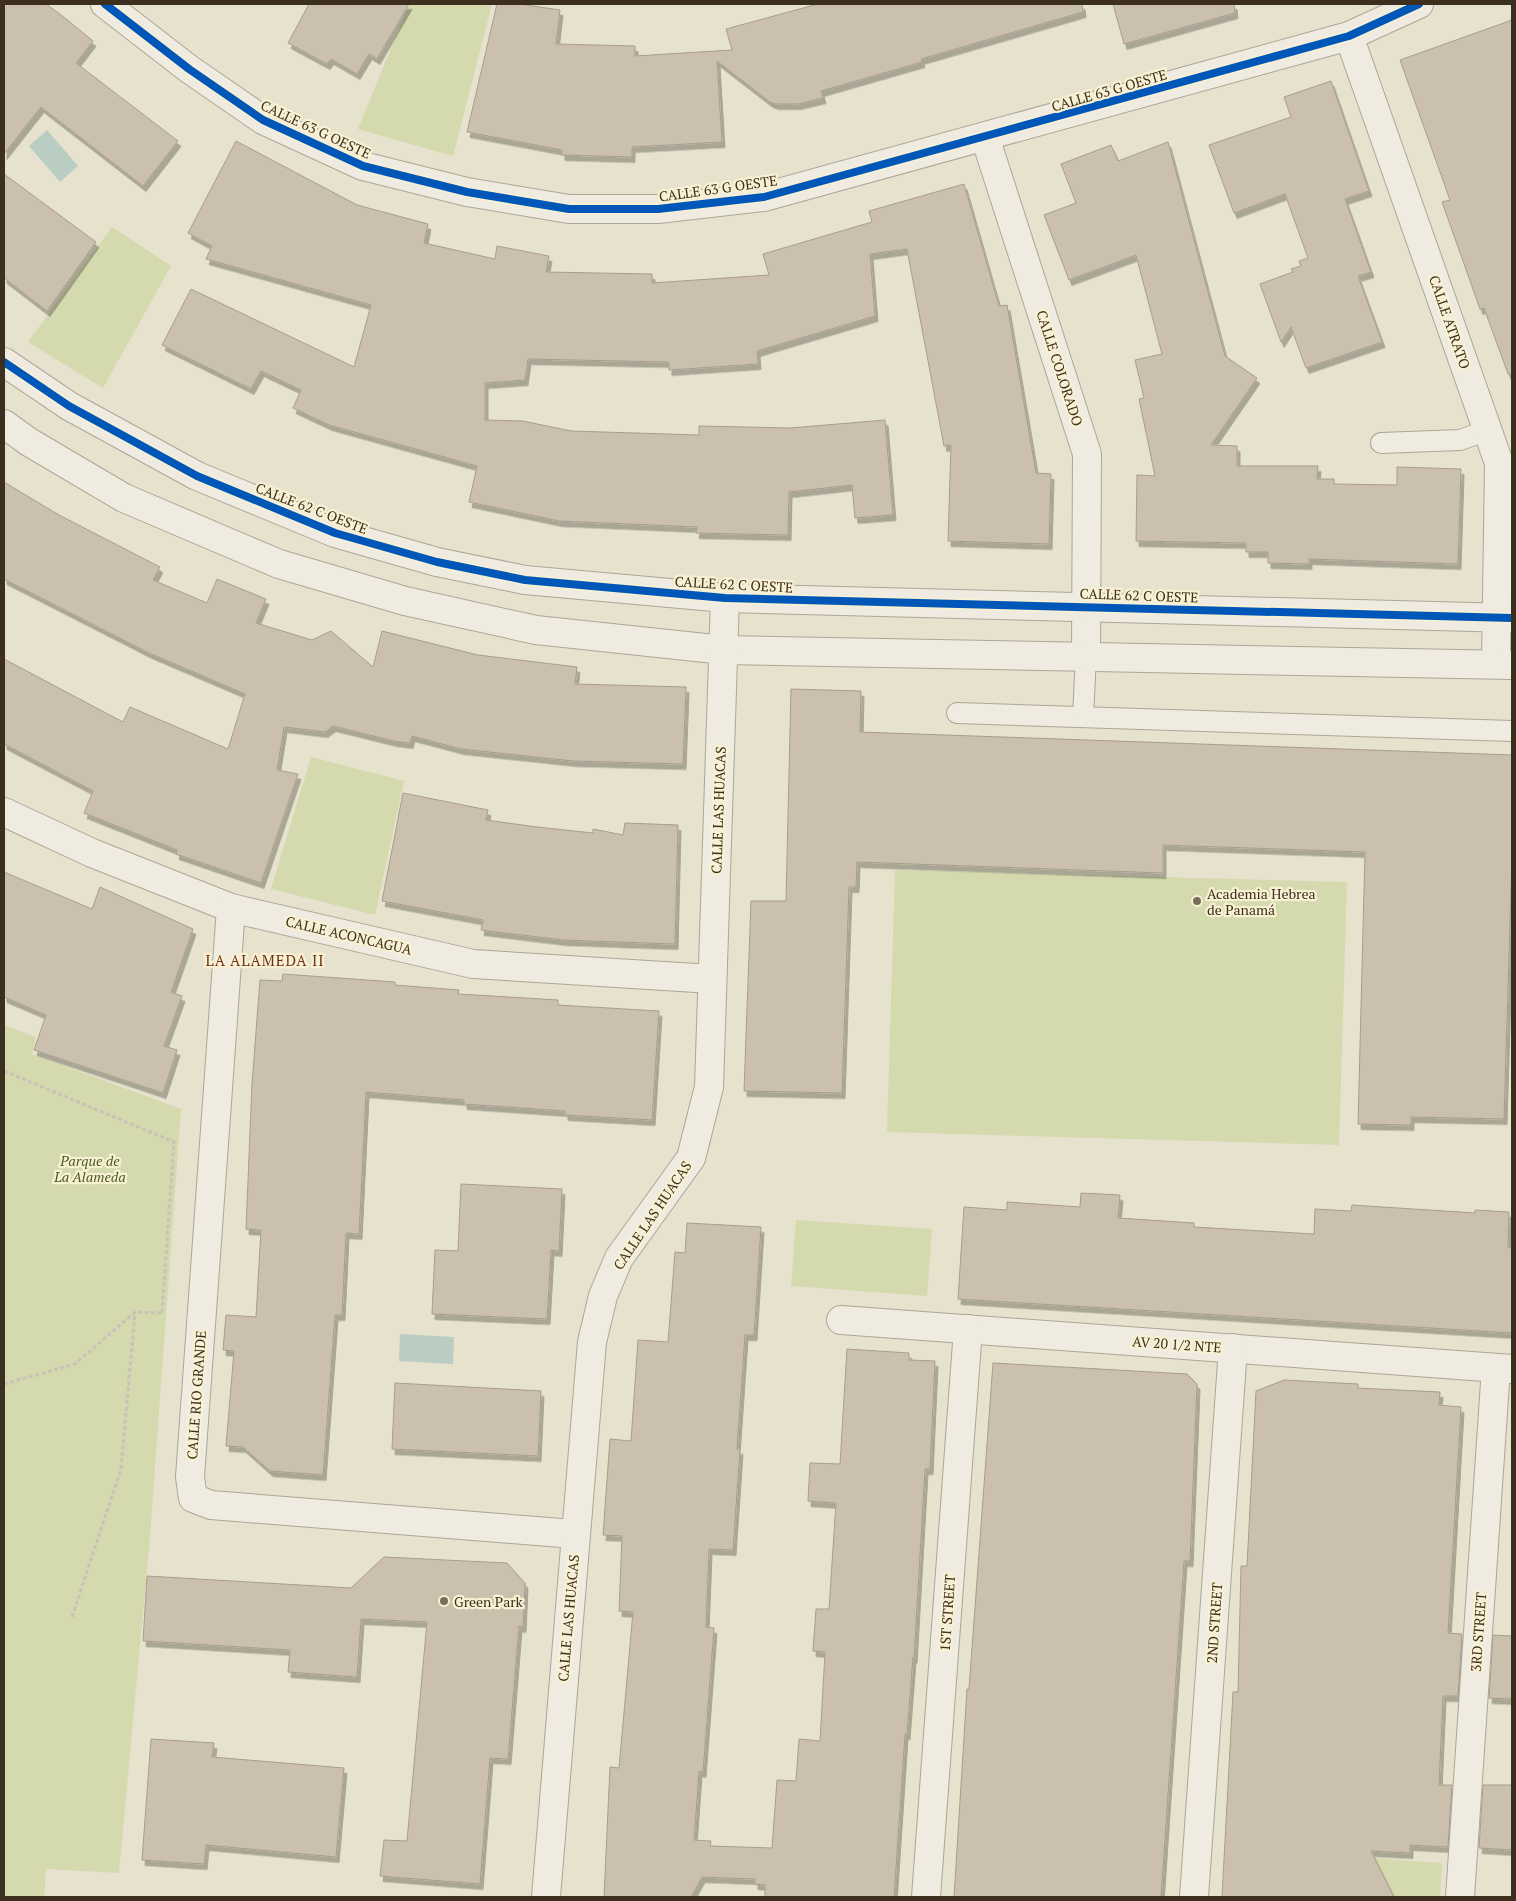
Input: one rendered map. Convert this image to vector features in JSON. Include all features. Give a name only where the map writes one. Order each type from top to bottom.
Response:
[{"type":"street","name":"CALLE 63 G OESTE","points":[[104,4],[189,69],[263,120],[363,166],[467,192],[569,209],[658,209],[764,197],[1349,36],[1420,4]]},
{"type":"street","name":"CALLE ATRATO","points":[[1349,36],[1500,462],[1505,618],[1504,665]]},
{"type":"street","name":"CALLE COLORADO","points":[[985,137],[1088,454],[1088,606],[1086,656]]},
{"type":"street","name":"CALLE 62 C OESTE","points":[[4,362],[69,406],[197,476],[336,532],[437,562],[524,580],[725,598],[1505,618]]},
{"type":"street","points":[[4,424],[29,442],[124,498],[279,564],[405,601],[536,630],[724,650],[1504,665]]},
{"type":"street","name":"CALLE LAS HUACAS","points":[[546,1897],[574,1534],[592,1342],[603,1296],[619,1258],[692,1158],[709,1087],[725,598]]},
{"type":"street","name":"CALLE ACONCAGUA","points":[[4,812],[92,854],[231,908],[473,964],[712,979]]},
{"type":"street","name":"CALLE RIO GRANDE","points":[[231,908],[190,1477],[193,1498],[211,1505],[574,1534]]},
{"type":"street","name":"AV 20 1/2 NTE","points":[[841,1320],[1504,1368]]},
{"type":"street","name":"1ST STREET","points":[[926,1897],[968,1329]]},
{"type":"street","name":"2ND STREET","points":[[1194,1897],[1233,1348]]},
{"type":"street","name":"3RD STREET","points":[[1460,1897],[1504,1368]]},
{"type":"lane","points":[[1381,443],[1460,440],[1488,430]]},
{"type":"lane","points":[[1083,717],[1086,656]]},
{"type":"lane","points":[[957,713],[1512,731]]},
{"type":"path","points":[[4,1071],[174,1142],[164,1313],[135,1312],[75,1364],[4,1384]]},
{"type":"path","points":[[72,1617],[120,1469],[135,1312]]},
{"type":"green space","points":[[409,4],[492,4],[453,156],[358,129]]},
{"type":"green space","points":[[112,227],[171,266],[103,388],[28,342]]},
{"type":"green space","points":[[311,757],[404,781],[375,915],[271,889]]},
{"type":"green space","points":[[895,870],[1347,882],[1339,1145],[887,1132]]},
{"type":"green space","name":"Parque de La Alameda","points":[[4,1025],[36,1037],[32,1054],[181,1109],[150,1537],[119,1873],[46,1869],[44,1897],[4,1897]]},
{"type":"green space","points":[[796,1220],[932,1229],[927,1296],[791,1286]]},
{"type":"green space","points":[[1325,1855],[1442,1863],[1440,1897],[1322,1897]]},
{"type":"shaded area","points":[[47,130],[78,166],[60,182],[29,146]]},
{"type":"shaded area","points":[[400,1334],[454,1337],[453,1364],[399,1361]]},
{"type":"building","points":[[4,4],[46,4],[60,14],[93,41],[76,63],[178,141],[143,186],[41,107],[4,154]]},
{"type":"building","points":[[309,4],[409,4],[377,59],[369,54],[357,74],[331,59],[327,64],[288,43]]},
{"type":"building","points":[[497,4],[520,4],[560,10],[556,44],[635,46],[635,56],[732,50],[726,29],[818,4],[1082,4],[1083,12],[921,59],[922,62],[821,91],[823,98],[798,104],[776,104],[770,102],[717,61],[722,142],[632,147],[632,157],[562,155],[562,150],[467,132]]},
{"type":"building","points":[[1113,4],[1234,4],[1235,13],[1124,44]]},
{"type":"building","points":[[1512,20],[1512,374],[1508,374],[1484,308],[1480,309],[1442,202],[1450,200],[1400,60]]},
{"type":"building","points":[[1331,81],[1369,191],[1345,199],[1371,272],[1358,276],[1382,342],[1306,368],[1291,327],[1281,342],[1260,284],[1293,272],[1291,269],[1301,266],[1299,261],[1308,258],[1285,194],[1234,213],[1209,145],[1291,117],[1284,97]]},
{"type":"building","points":[[236,141],[357,205],[428,224],[424,243],[495,259],[497,246],[549,256],[546,272],[652,274],[652,283],[769,275],[763,254],[872,222],[869,211],[964,184],[999,306],[1007,305],[1036,473],[1051,474],[1049,544],[948,541],[951,445],[944,446],[907,249],[870,254],[875,316],[757,351],[758,364],[669,370],[669,362],[528,359],[525,380],[485,383],[485,420],[523,421],[571,431],[699,435],[699,426],[790,428],[885,420],[893,515],[855,518],[852,485],[789,492],[788,535],[696,533],[697,527],[559,521],[469,502],[477,466],[329,425],[293,408],[301,390],[261,371],[251,389],[162,345],[191,289],[354,367],[371,305],[206,259],[212,246],[188,233]]},
{"type":"building","points":[[1168,142],[1225,356],[1257,378],[1211,445],[1237,446],[1237,466],[1318,466],[1317,479],[1334,479],[1334,484],[1397,485],[1397,467],[1461,469],[1458,564],[1309,559],[1309,564],[1268,563],[1268,552],[1246,552],[1246,543],[1136,541],[1137,475],[1155,476],[1139,399],[1144,398],[1135,360],[1162,354],[1136,255],[1069,280],[1044,215],[1076,203],[1061,164],[1111,145],[1118,161]]},
{"type":"building","points":[[4,174],[96,242],[47,311],[4,278]]},
{"type":"building","points":[[4,482],[59,515],[160,567],[153,580],[207,603],[217,579],[266,599],[256,623],[312,640],[331,631],[373,667],[382,631],[478,655],[577,667],[575,684],[686,687],[683,764],[573,761],[461,749],[412,736],[410,743],[394,741],[333,726],[325,732],[284,727],[277,770],[298,774],[261,883],[176,854],[177,850],[84,813],[93,791],[4,744],[4,659],[123,722],[130,707],[228,749],[245,694],[149,653],[4,579]]},
{"type":"building","points":[[791,689],[861,691],[860,732],[1512,755],[1512,857],[1504,1119],[1411,1117],[1411,1125],[1358,1124],[1365,852],[1163,845],[1163,873],[857,862],[856,887],[849,887],[842,1093],[744,1091],[751,901],[786,901]]},
{"type":"building","points":[[403,793],[488,810],[486,820],[537,827],[593,833],[593,829],[623,835],[625,823],[678,825],[675,944],[563,940],[481,930],[483,920],[382,901]]},
{"type":"building","points":[[4,872],[92,909],[100,887],[193,929],[171,992],[182,996],[164,1046],[177,1050],[163,1093],[34,1050],[46,1015],[4,997]]},
{"type":"building","points":[[283,974],[395,982],[395,985],[459,990],[458,994],[558,1000],[558,1005],[659,1011],[652,1120],[565,1115],[565,1111],[464,1104],[464,1100],[366,1092],[359,1234],[346,1233],[342,1315],[335,1315],[323,1475],[270,1471],[243,1447],[226,1446],[234,1351],[223,1350],[226,1315],[256,1317],[261,1230],[246,1229],[252,1084],[260,980],[282,981]]},
{"type":"building","points":[[461,1184],[562,1189],[559,1251],[551,1250],[547,1319],[432,1314],[435,1250],[458,1251]]},
{"type":"building","points":[[1081,1193],[1120,1195],[1118,1218],[1194,1223],[1194,1227],[1314,1234],[1315,1209],[1351,1211],[1352,1205],[1475,1213],[1475,1210],[1509,1212],[1508,1247],[1512,1248],[1512,1333],[958,1299],[964,1207],[1007,1210],[1007,1202],[1080,1207]]},
{"type":"building","points":[[687,1223],[761,1227],[754,1335],[745,1335],[737,1449],[740,1449],[733,1550],[709,1549],[706,1627],[714,1628],[703,1772],[699,1771],[694,1840],[711,1841],[710,1846],[772,1848],[777,1780],[796,1781],[799,1739],[820,1741],[825,1652],[813,1651],[816,1609],[829,1609],[836,1503],[808,1501],[810,1463],[840,1464],[847,1349],[909,1353],[909,1360],[935,1361],[930,1469],[925,1469],[914,1658],[907,1734],[905,1734],[894,1897],[765,1897],[765,1885],[755,1884],[755,1879],[702,1877],[691,1897],[604,1897],[610,1767],[619,1768],[633,1612],[619,1611],[622,1536],[603,1535],[610,1439],[631,1441],[638,1340],[668,1342],[675,1252],[685,1253]]},
{"type":"building","points":[[993,1363],[1187,1374],[1197,1384],[1190,1561],[1184,1561],[1161,1897],[954,1897],[967,1689],[969,1689]]},
{"type":"building","points":[[1284,1380],[1358,1384],[1358,1388],[1440,1392],[1439,1405],[1461,1407],[1448,1633],[1462,1634],[1458,1696],[1443,1696],[1439,1785],[1452,1785],[1448,1847],[1410,1845],[1410,1853],[1371,1851],[1394,1897],[1222,1897],[1233,1692],[1238,1692],[1241,1566],[1247,1566],[1256,1391]]},
{"type":"building","points":[[395,1383],[541,1391],[538,1456],[392,1449]]},
{"type":"building","points":[[384,1557],[507,1563],[525,1583],[523,1627],[519,1626],[508,1759],[490,1758],[480,1884],[380,1876],[384,1840],[407,1841],[427,1622],[361,1619],[357,1677],[288,1672],[290,1650],[143,1641],[147,1576],[351,1588]]},
{"type":"building","points":[[1493,1635],[1512,1636],[1512,1699],[1489,1698]]},
{"type":"building","points":[[151,1739],[214,1743],[212,1757],[344,1768],[336,1857],[206,1845],[204,1864],[142,1860]]},
{"type":"building","points":[[1483,1785],[1512,1785],[1512,1850],[1479,1848]]},
{"type":"cycle path","points":[[105,4],[189,69],[263,120],[363,166],[467,192],[569,209],[658,209],[764,197],[1349,36],[1419,4]]},
{"type":"cycle path","points":[[4,362],[69,406],[197,476],[335,533],[437,562],[525,580],[725,598],[1512,618]]},
{"type":"place","name":"Academia Hebrea de Panamá","points":[[1197,901]]},
{"type":"place","name":"Green Park","points":[[444,1601]]},
{"type":"district","name":"LA ALAMEDA II","points":[[265,960]]}]
